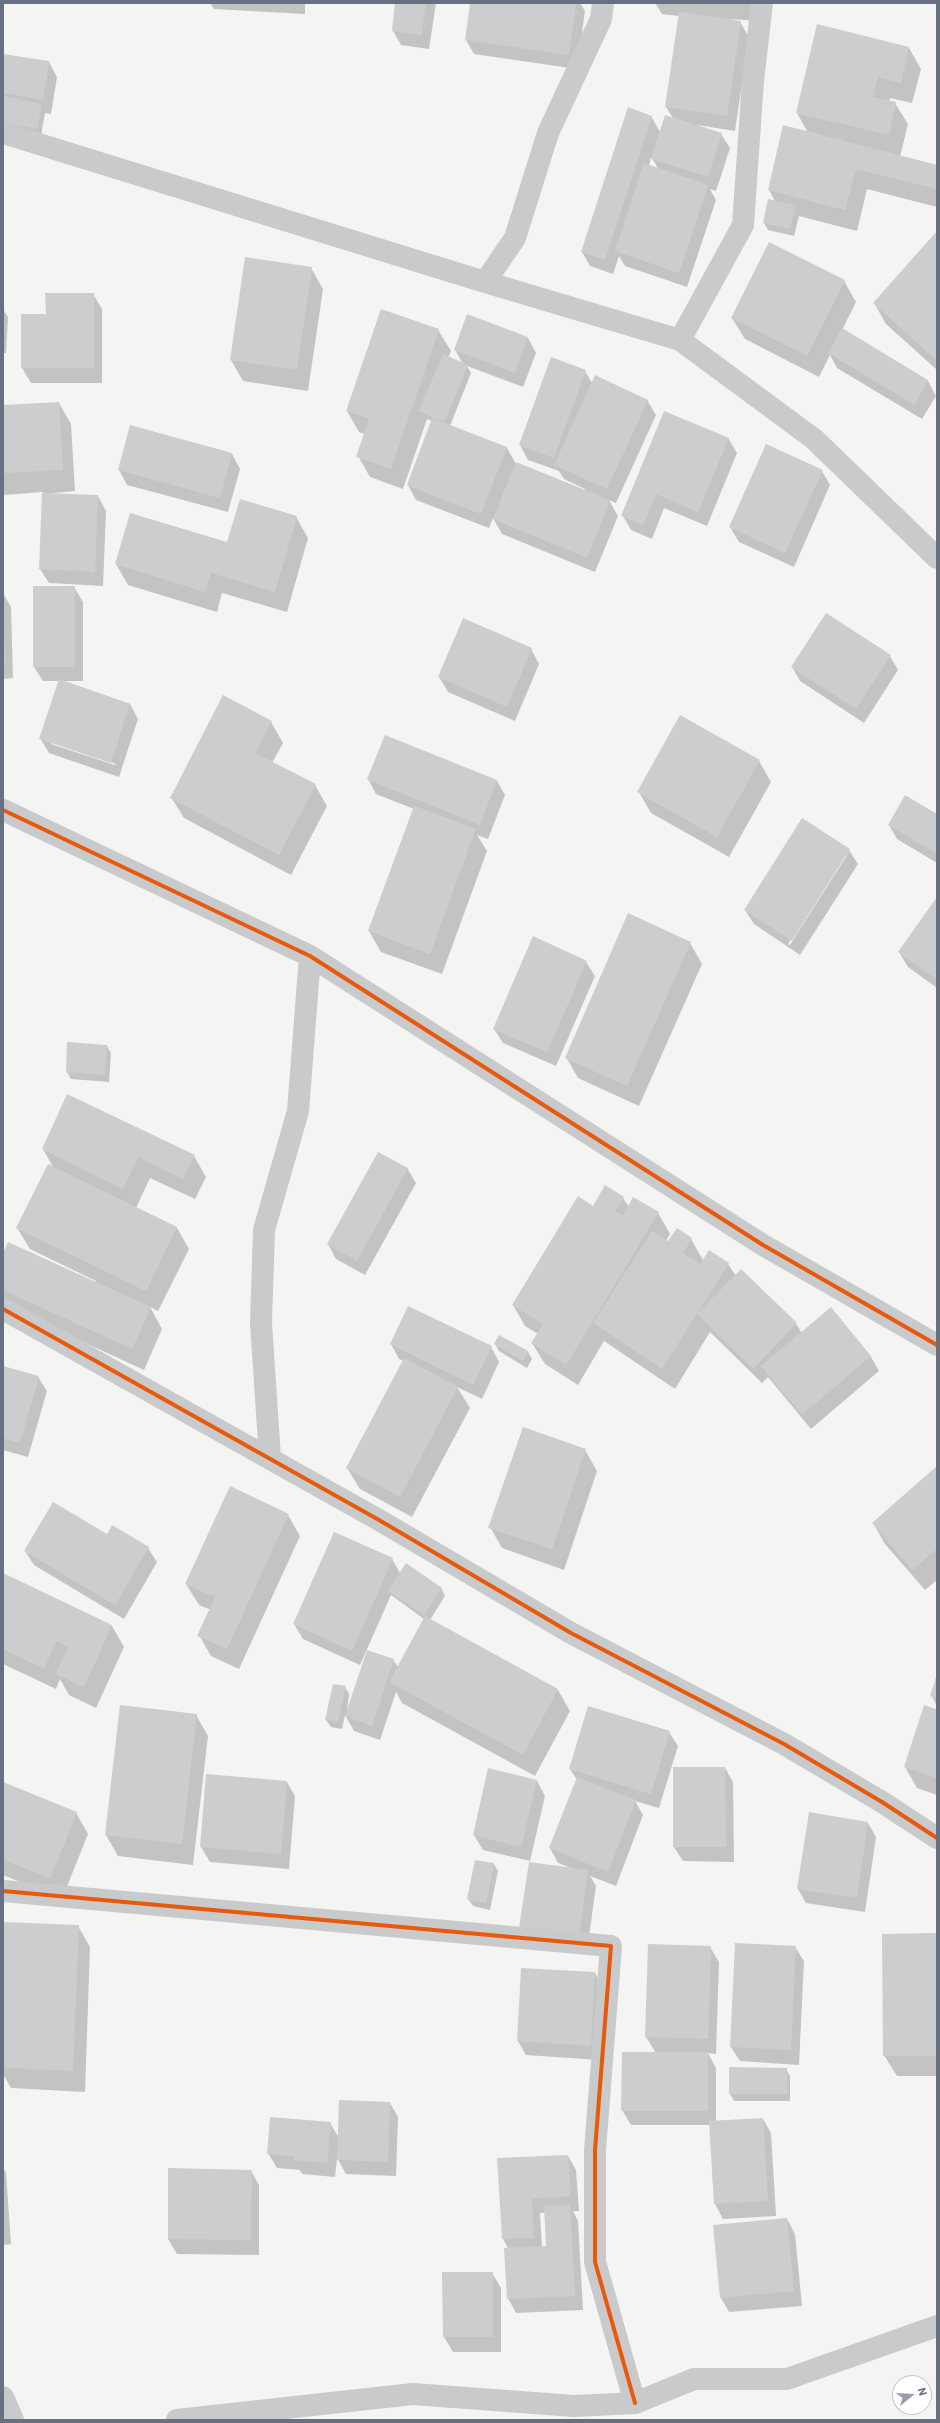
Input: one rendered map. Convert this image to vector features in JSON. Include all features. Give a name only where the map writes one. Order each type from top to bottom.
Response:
[{"type":"street","points":[[485,282],[515,238],[548,132],[600,19],[603,3]]},
{"type":"street","points":[[680,340],[743,225],[753,82],[762,3]]},
{"type":"street","points":[[3,132],[485,282],[680,340],[814,439],[937,558]]},
{"type":"street","points":[[3,810],[310,956],[763,1245],[937,1345]]},
{"type":"street","points":[[270,1458],[261,1323],[264,1230],[298,1111],[310,956]]},
{"type":"street","points":[[3,1309],[270,1458],[571,1633],[784,1744],[882,1802],[937,1838]]},
{"type":"street","points":[[3,1891],[612,1946],[595,2150],[595,2262],[634,2403]]},
{"type":"street","points":[[177,2420],[413,2394],[574,2406],[634,2403],[694,2379],[787,2379],[937,2326]]},
{"type":"street","points":[[3,2397],[13,2420]]},
{"type":"building","points":[[395,3],[426,3],[421,35],[392,31]]},
{"type":"building","points":[[470,3],[576,3],[569,55],[465,40]]},
{"type":"building","points":[[679,12],[741,21],[727,116],[665,107]]},
{"type":"building","points":[[817,24],[909,47],[901,83],[878,77],[873,97],[896,102],[889,135],[796,113]]},
{"type":"building","points":[[3,54],[49,61],[43,100],[3,93]]},
{"type":"building","points":[[3,96],[42,104],[37,129],[3,122]]},
{"type":"building","points":[[628,107],[652,116],[605,260],[581,252]]},
{"type":"building","points":[[665,115],[722,133],[708,177],[651,159]]},
{"type":"building","points":[[783,125],[937,165],[937,189],[856,169],[845,210],[768,190]]},
{"type":"building","points":[[644,163],[708,185],[679,273],[615,251]]},
{"type":"building","points":[[768,199],[796,205],[790,229],[763,223]]},
{"type":"building","points":[[937,231],[937,361],[873,303]]},
{"type":"building","points":[[769,242],[845,280],[807,356],[731,318]]},
{"type":"building","points":[[245,257],[312,267],[297,370],[230,360]]},
{"type":"building","points":[[45,293],[94,293],[94,368],[21,368],[21,314],[46,314]]},
{"type":"building","points":[[381,309],[439,329],[391,469],[356,457],[369,419],[346,411]]},
{"type":"building","points":[[467,314],[528,337],[515,373],[454,350]]},
{"type":"building","points":[[842,328],[928,380],[914,405],[828,353]]},
{"type":"building","points":[[443,354],[468,365],[444,422],[419,411]]},
{"type":"building","points":[[551,357],[586,370],[554,458],[519,445]]},
{"type":"building","points":[[595,375],[648,400],[607,489],[554,465]]},
{"type":"building","points":[[59,402],[63,470],[3,473],[3,405]]},
{"type":"building","points":[[664,411],[729,438],[698,512],[656,494],[643,525],[621,516]]},
{"type":"building","points":[[432,418],[507,447],[481,514],[407,485]]},
{"type":"building","points":[[130,425],[232,453],[220,498],[118,470]]},
{"type":"building","points":[[766,444],[823,470],[785,553],[729,527]]},
{"type":"building","points":[[516,462],[610,500],[587,558],[493,519]]},
{"type":"building","points":[[42,493],[98,495],[95,572],[39,569]]},
{"type":"building","points":[[240,499],[297,516],[275,592],[211,573],[205,592],[115,564],[130,513],[227,542]]},
{"type":"building","points":[[33,586],[75,586],[75,667],[33,667]]},
{"type":"building","points":[[826,613],[891,655],[856,709],[791,667]]},
{"type":"building","points":[[463,618],[532,648],[507,707],[438,677]]},
{"type":"building","points":[[4,625],[5,664],[3,664]]},
{"type":"building","points":[[59,679],[130,704],[111,763],[39,739]]},
{"type":"building","points":[[223,695],[272,721],[255,753],[316,784],[279,855],[170,798]]},
{"type":"building","points":[[680,715],[760,760],[717,837],[637,792]]},
{"type":"building","points":[[385,735],[497,780],[480,825],[367,779]]},
{"type":"building","points":[[905,795],[937,814],[937,854],[888,825]]},
{"type":"building","points":[[414,806],[476,829],[430,954],[368,931]]},
{"type":"building","points":[[802,818],[850,849],[792,941],[744,910]]},
{"type":"building","points":[[937,897],[937,980],[898,952]]},
{"type":"building","points":[[628,913],[691,942],[627,1086],[565,1058]]},
{"type":"building","points":[[533,936],[587,961],[547,1052],[493,1029]]},
{"type":"building","points":[[67,1042],[107,1045],[105,1075],[66,1072]]},
{"type":"building","points":[[67,1094],[195,1155],[183,1179],[138,1157],[123,1189],[42,1149]]},
{"type":"building","points":[[378,1152],[408,1168],[357,1261],[327,1244]]},
{"type":"building","points":[[48,1164],[177,1227],[146,1291],[16,1228]]},
{"type":"building","points":[[605,1185],[624,1197],[615,1211],[623,1216],[633,1197],[659,1212],[566,1365],[531,1343],[543,1324],[512,1305],[578,1196],[593,1206]]},
{"type":"building","points":[[677,1228],[692,1238],[683,1253],[700,1264],[709,1250],[729,1263],[662,1369],[593,1323],[652,1231],[668,1241]]},
{"type":"building","points":[[8,1242],[151,1307],[132,1349],[3,1290],[3,1253]]},
{"type":"building","points":[[741,1269],[797,1323],[753,1369],[697,1314]]},
{"type":"building","points":[[408,1306],[492,1346],[473,1385],[390,1344]]},
{"type":"building","points":[[831,1307],[871,1356],[802,1415],[761,1366]]},
{"type":"building","points":[[499,1335],[528,1351],[523,1361],[494,1344]]},
{"type":"building","points":[[404,1358],[458,1387],[400,1497],[346,1468]]},
{"type":"building","points":[[3,1366],[39,1376],[20,1443],[3,1438]]},
{"type":"building","points":[[523,1427],[586,1449],[552,1549],[488,1528]]},
{"type":"building","points":[[937,1466],[937,1549],[912,1570],[872,1523]]},
{"type":"building","points":[[230,1486],[289,1514],[227,1649],[197,1636],[215,1597],[185,1584]]},
{"type":"building","points":[[53,1502],[107,1534],[112,1525],[149,1547],[115,1605],[24,1551]]},
{"type":"building","points":[[334,1532],[393,1558],[352,1651],[293,1624]]},
{"type":"building","points":[[406,1563],[442,1588],[424,1615],[388,1591]]},
{"type":"building","points":[[3,1573],[112,1625],[84,1687],[56,1674],[68,1647],[56,1641],[44,1669],[3,1649]]},
{"type":"building","points":[[425,1616],[558,1689],[523,1755],[389,1682]]},
{"type":"building","points":[[367,1650],[394,1659],[372,1726],[345,1716]]},
{"type":"building","points":[[937,1674],[937,1698],[930,1696]]},
{"type":"building","points":[[333,1684],[346,1686],[338,1722],[325,1720]]},
{"type":"building","points":[[120,1705],[197,1714],[182,1844],[105,1835]]},
{"type":"building","points":[[924,1705],[936,1709],[937,1706],[937,1778],[904,1767]]},
{"type":"building","points":[[588,1706],[670,1731],[651,1794],[569,1769]]},
{"type":"building","points":[[673,1767],[725,1767],[726,1847],[673,1847]]},
{"type":"building","points":[[488,1768],[537,1780],[521,1847],[473,1835]]},
{"type":"building","points":[[206,1774],[287,1781],[281,1854],[200,1847]]},
{"type":"building","points":[[577,1777],[636,1800],[608,1872],[549,1848]]},
{"type":"building","points":[[3,1782],[77,1812],[50,1879],[3,1859]]},
{"type":"building","points":[[809,1812],[868,1822],[857,1898],[797,1889]]},
{"type":"building","points":[[475,1860],[494,1863],[486,1903],[467,1899]]},
{"type":"building","points":[[529,1862],[588,1870],[579,1937],[519,1928]]},
{"type":"building","points":[[4,1922],[79,1925],[73,2071],[3,2068]]},
{"type":"building","points":[[937,1933],[937,2056],[883,2056],[882,1934]]},
{"type":"building","points":[[735,1943],[796,1946],[791,2050],[730,2047]]},
{"type":"building","points":[[648,1944],[711,1946],[708,2039],[645,2037]]},
{"type":"building","points":[[521,1968],[595,1972],[591,2046],[517,2041]]},
{"type":"building","points":[[622,2052],[708,2052],[708,2111],[621,2111]]},
{"type":"building","points":[[729,2067],[787,2068],[787,2094],[729,2094]]},
{"type":"building","points":[[339,2100],[390,2102],[388,2162],[337,2160]]},
{"type":"building","points":[[270,2117],[331,2122],[327,2163],[293,2160],[293,2156],[267,2154]]},
{"type":"building","points":[[763,2118],[768,2201],[714,2204],[709,2121]]},
{"type":"building","points":[[568,2155],[571,2196],[532,2199],[534,2238],[502,2239],[497,2158]]},
{"type":"building","points":[[168,2168],[252,2170],[251,2240],[168,2239]]},
{"type":"building","points":[[570,2205],[575,2296],[507,2299],[504,2248],[546,2246],[544,2206]]},
{"type":"building","points":[[787,2218],[794,2291],[720,2298],[713,2225]]},
{"type":"building","points":[[442,2272],[493,2272],[493,2337],[443,2337]]},
{"type":"cycle path","points":[[3,810],[310,956],[763,1245],[937,1345]]},
{"type":"cycle path","points":[[3,1309],[379,1520],[571,1633],[784,1744],[882,1802],[937,1838]]},
{"type":"cycle path","points":[[3,1891],[611,1946],[595,2150],[595,2262],[635,2403]]}]
